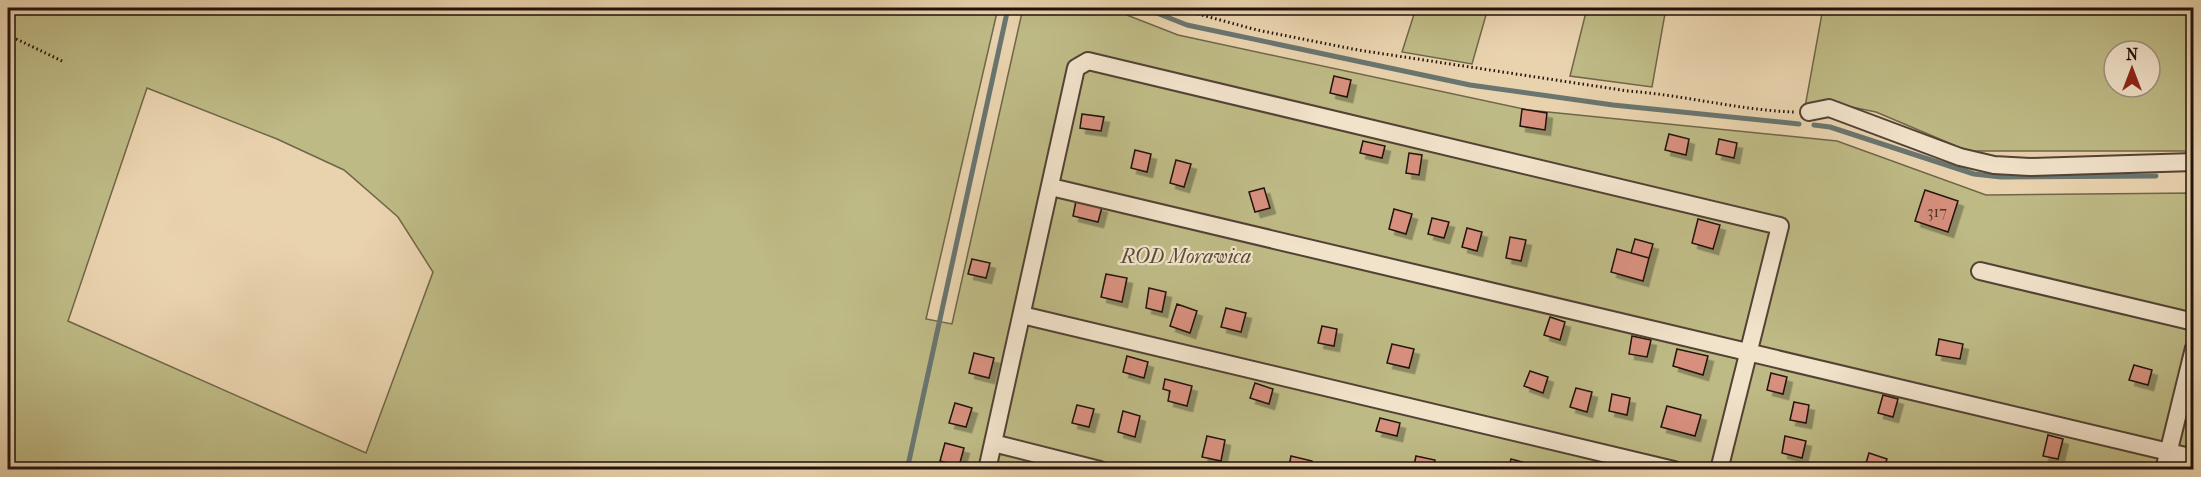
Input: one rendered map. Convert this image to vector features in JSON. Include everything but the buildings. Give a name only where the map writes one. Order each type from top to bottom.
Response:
[{"type":"street","points":[[987,470],[1076,68],[1088,61],[1780,226],[1719,470]]},
{"type":"street","points":[[1809,112],[1829,108],[1960,157],[1994,165],[2030,167],[2193,162]]},
{"type":"street","points":[[1051,186],[2193,459]]},
{"type":"street","points":[[1980,271],[2193,322]]},
{"type":"street","points":[[1022,315],[1674,470]]},
{"type":"street","points":[[2164,470],[2193,348]]},
{"type":"street","points":[[993,443],[1100,470]]},
{"type":"path","points":[[1176,8],[1257,30],[1358,50],[1581,84],[1672,94],[1756,111],[1809,112]]},
{"type":"path","points":[[8,35],[62,60]]},
{"type":"green space","name":"ROD Morawica","points":[[8,8],[998,8],[926,319],[952,324],[1023,8],[1109,8],[1178,35],[1528,110],[1837,141],[1986,195],[2193,193],[2193,469],[8,469]],"holes":[[[147,88],[277,139],[344,170],[398,217],[433,272],[366,453],[68,321]]]},
{"type":"green space","points":[[1416,8],[1488,8],[1472,64],[1402,52]]},
{"type":"green space","points":[[1587,8],[1666,8],[1652,87],[1570,76]]},
{"type":"green space","points":[[1823,8],[2193,8],[2193,151],[1968,151],[1876,112],[1827,102],[1805,107]]},
{"type":"waterway","points":[[907,470],[1008,8]]},
{"type":"waterway","points":[[1144,8],[1187,25],[1470,85],[1613,105],[1799,124]]},
{"type":"waterway","points":[[1814,125],[1830,127],[1974,174],[2001,177],[2156,176]]}]
